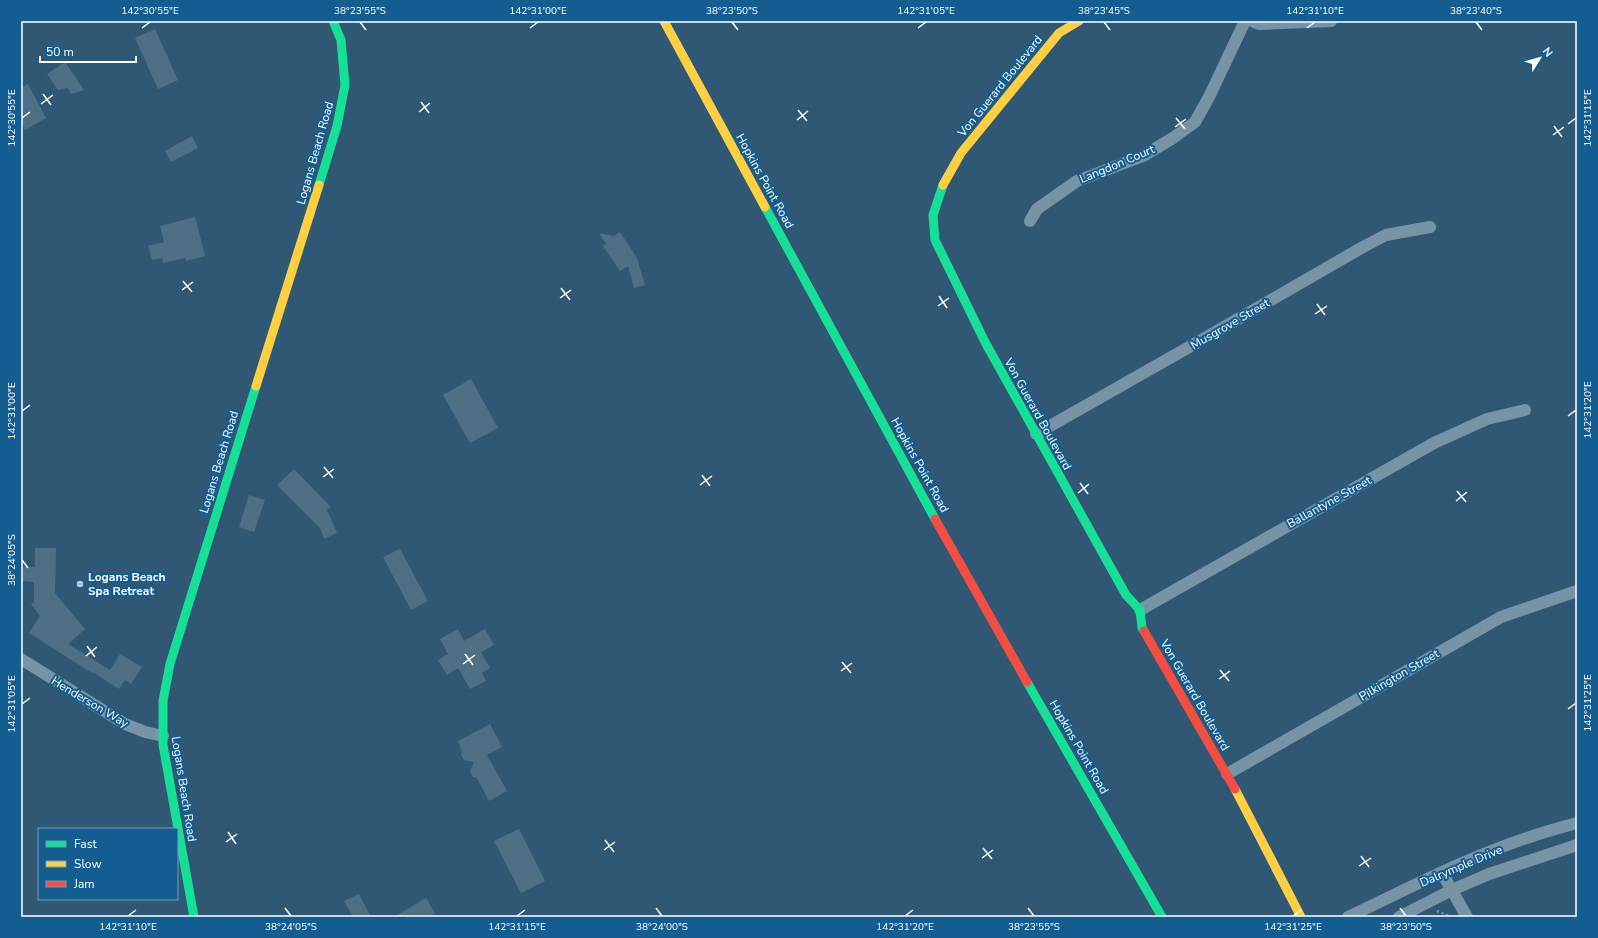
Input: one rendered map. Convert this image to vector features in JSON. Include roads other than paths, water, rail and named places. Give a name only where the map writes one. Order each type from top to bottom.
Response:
[{"type":"street","name":"Logans Beach Road","points":[[178,828],[164,752],[163,736],[163,701],[170,664],[240,434],[337,126],[345,85],[341,40],[333,21]]},
{"type":"street","name":"Hopkins Point Road","points":[[664,21],[958,560],[1162,917]]},
{"type":"street","name":"Von Guerard Boulevard","points":[[1079,21],[1059,33],[961,153],[943,185],[933,215],[936,240],[951,274],[985,342],[1126,595],[1140,610],[1142,628],[1227,774],[1301,917]]},
{"type":"street","name":"Langdon Court","points":[[1030,221],[1037,209],[1077,181],[1143,156],[1173,138],[1195,122],[1209,97],[1245,21]]},
{"type":"street","points":[[1252,21],[1259,24],[1332,21]]},
{"type":"street","name":"Musgrove Street","points":[[1036,434],[1362,247],[1386,235],[1430,227]]},
{"type":"street","name":"Ballantyne Street","points":[[1140,610],[1434,443],[1487,419],[1525,410]]},
{"type":"street","name":"Pilkington Street","points":[[1227,774],[1501,617],[1577,591]]},
{"type":"street","name":"Henderson Way","points":[[21,659],[125,724],[145,732],[163,736]]},
{"type":"street","name":"Dalrymple Drive","points":[[1348,917],[1442,873],[1532,836],[1577,823]]},
{"type":"street","name":"Logans Beach Road","points":[[178,829],[194,917]]},
{"type":"street","name":"Dalrymple Drive","points":[[1399,917],[1452,890],[1490,874],[1577,846]]},
{"type":"street","points":[[1442,873],[1467,917]]},
{"type":"place","name":"Logans Beach Spa Retreat","points":[[80,584]]}]
